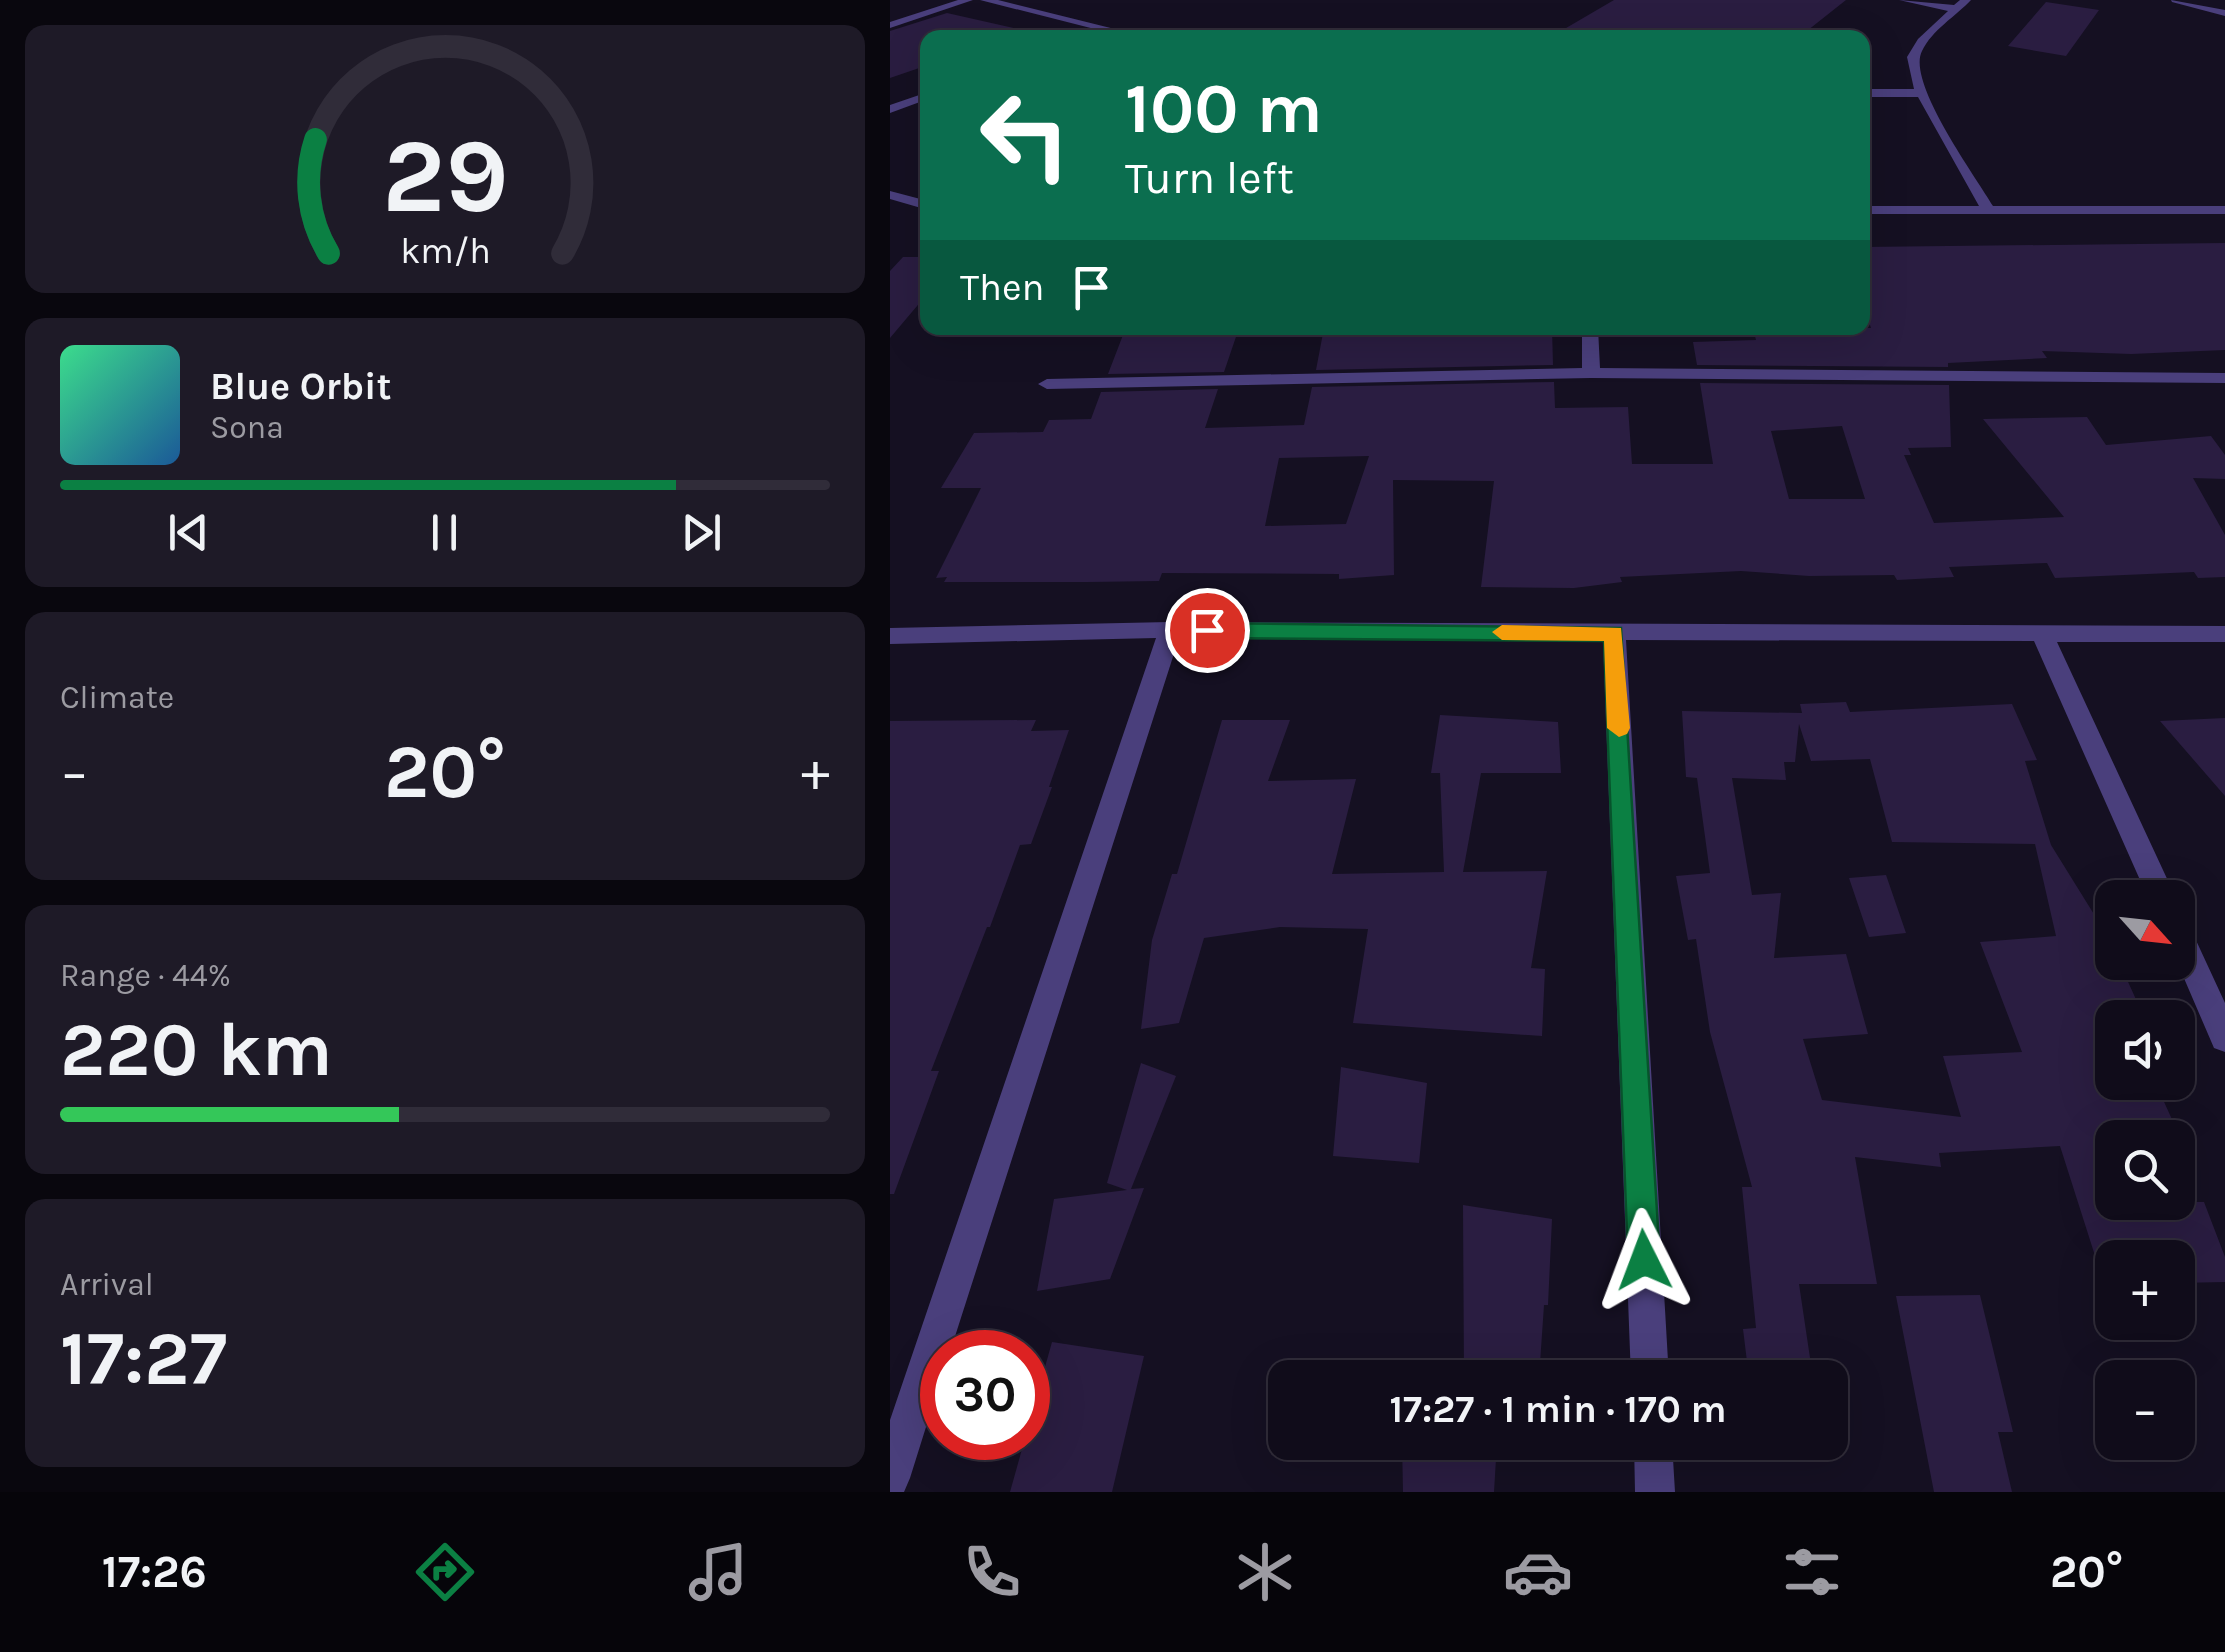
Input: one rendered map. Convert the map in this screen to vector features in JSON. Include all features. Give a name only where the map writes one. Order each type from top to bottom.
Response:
[{"type":"street","points":[[890,25],[968,0]]},
{"type":"street","points":[[985,0],[1112,30]]},
{"type":"street","points":[[1904,0],[1961,4]]},
{"type":"street","points":[[2176,0],[2225,13]]},
{"type":"street","points":[[1961,4],[1915,52],[1912,64],[1922,93],[1989,210]]},
{"type":"street","points":[[1870,93],[1922,93]]},
{"type":"street","points":[[890,109],[920,98]]},
{"type":"street","points":[[890,195],[920,204]]},
{"type":"street","points":[[1870,210],[2225,210]]},
{"type":"street","points":[[1590,335],[1591,373]]},
{"type":"street","points":[[1047,384],[1591,373],[2225,378]]},
{"type":"street","points":[[890,1478],[1170,630]]},
{"type":"street","points":[[890,636],[1170,630],[2225,634]]},
{"type":"street","points":[[1614,634],[1649,1360]]},
{"type":"street","points":[[2042,634],[2154,880]]},
{"type":"street","points":[[2195,970],[2225,1037]]},
{"type":"street","points":[[1654,1460],[1655,1492]]},
{"type":"building","points":[[1614,0],[1846,0],[1808,30],[1563,30]]},
{"type":"building","points":[[2046,2],[2099,10],[2066,56],[2008,46]]},
{"type":"building","points":[[947,13],[1023,30],[920,30],[920,68],[890,78],[890,31]]},
{"type":"building","points":[[2225,243],[2225,350],[2131,354],[2042,351],[2047,358],[1948,363],[1948,367],[1697,365],[1693,342],[1756,340],[1755,335],[1870,335],[1870,247]]},
{"type":"building","points":[[903,257],[920,257],[920,302],[890,338],[890,271]]},
{"type":"building","points":[[1123,335],[1237,335],[1224,372],[1108,374]]},
{"type":"building","points":[[1323,335],[1552,335],[1553,365],[1316,370]]},
{"type":"building","points":[[1554,382],[1555,408],[1628,407],[1632,464],[1713,464],[1700,383],[1949,385],[1951,447],[1908,448],[1911,455],[1904,455],[1934,523],[2064,517],[1983,419],[2087,417],[2106,445],[2211,436],[2225,455],[2225,479],[2193,478],[2225,535],[2225,577],[2198,578],[2194,572],[2055,578],[2047,563],[1949,567],[1954,577],[1897,580],[1894,575],[1809,576],[1741,571],[1620,577],[1622,582],[1574,588],[1481,587],[1494,481],[1393,480],[1394,575],[1339,579],[1339,574],[1162,573],[1159,581],[1088,582],[944,582],[947,577],[936,578],[981,488],[941,488],[974,433],[1043,432],[1049,420],[1091,419],[1101,392],[1218,389],[1205,428],[1304,425],[1312,387]],"holes":[[[1842,426],[1865,499],[1789,499],[1771,431]],[[1369,456],[1346,524],[1265,526],[1279,458]]]},
{"type":"building","points":[[1846,702],[1850,712],[2012,704],[2037,760],[2025,761],[2051,845],[2095,916],[2095,980],[2127,980],[2136,1000],[2095,1000],[2095,1100],[2163,1100],[2172,1120],[2095,1120],[2095,1220],[2195,1220],[2195,1202],[2204,1202],[2225,1257],[2225,1282],[2195,1283],[2195,1240],[2095,1240],[2095,1256],[2060,1146],[1939,1153],[1941,1167],[1855,1157],[1877,1284],[1799,1284],[1810,1360],[1747,1360],[1743,1329],[1756,1328],[1742,1187],[1752,1187],[1710,1032],[1696,939],[1688,940],[1676,876],[1710,873],[1697,778],[1686,777],[1682,711],[1802,713],[1800,704]],"holes":[[[1799,724],[1811,761],[1870,759],[1892,842],[2035,844],[2056,936],[1980,942],[2022,1052],[1943,1056],[1961,1117],[1822,1100],[1803,1039],[1868,1034],[1846,954],[1774,958],[1781,893],[1752,895],[1732,778],[1786,780],[1784,762],[1795,762]]]},
{"type":"building","points":[[1440,715],[1558,722],[1561,773],[1481,773],[1463,872],[1547,871],[1531,968],[1545,969],[1542,1036],[1353,1023],[1368,929],[1280,927],[1204,938],[1179,1023],[1141,1029],[1152,940],[1172,874],[1177,874],[1222,720],[1290,720],[1268,781],[1356,779],[1332,874],[1444,872],[1440,773],[1431,773]]},
{"type":"building","points":[[2225,718],[2225,796],[2160,721]]},
{"type":"building","points":[[1036,720],[1031,731],[1069,730],[1052,787],[1031,844],[1020,845],[987,927],[931,1071],[939,1071],[894,1194],[890,1194],[890,721]]},
{"type":"building","points":[[1886,875],[1906,933],[1869,937],[1849,878]]},
{"type":"building","points":[[1141,1063],[1176,1076],[1131,1189],[1144,1188],[1110,1279],[1037,1291],[1054,1199],[1127,1190],[1107,1183]]},
{"type":"building","points":[[1341,1067],[1427,1083],[1419,1163],[1333,1156]]},
{"type":"building","points":[[1463,1205],[1552,1219],[1548,1305],[1544,1305],[1540,1360],[1464,1360]]},
{"type":"building","points":[[1980,1295],[2013,1432],[1998,1432],[2012,1492],[1934,1492],[1896,1296]]},
{"type":"building","points":[[1052,1342],[1144,1356],[1112,1492],[1010,1492],[1019,1460],[1050,1460]]},
{"type":"building","points":[[1402,1460],[1496,1460],[1494,1492],[1403,1492]]},
{"type":"slow traffic","points":[[1502,632],[1614,634],[1619,728]]},
{"type":"route","points":[[1207,630],[1614,634],[1644,1260]]}]
